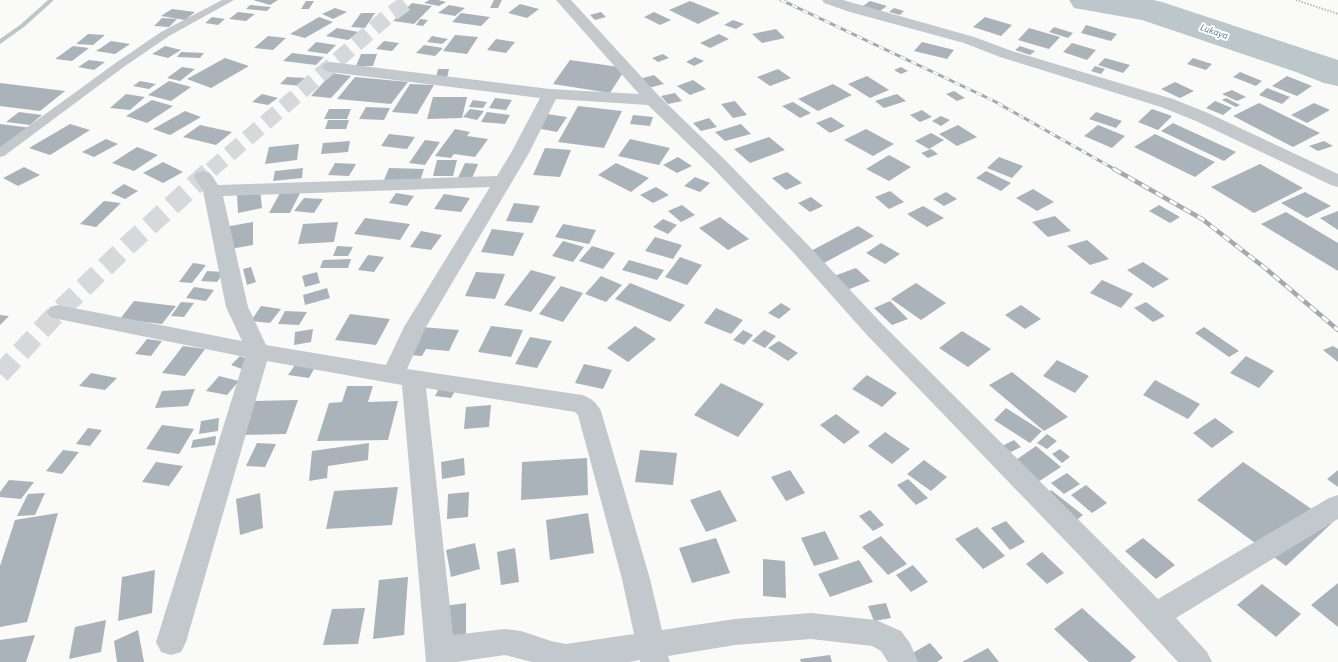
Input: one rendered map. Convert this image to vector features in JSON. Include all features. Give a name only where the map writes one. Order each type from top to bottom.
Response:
[{"type":"street","points":[[563,0],[653,100],[719,164],[800,248],[874,329],[1156,616],[1198,662]]},
{"type":"street","points":[[829,0],[855,10],[969,40],[1006,54],[1167,103],[1202,117],[1338,181]]},
{"type":"street","points":[[330,67],[550,94],[653,100]]},
{"type":"street","points":[[550,94],[503,181],[414,326],[403,376],[441,656],[506,642],[515,642],[557,657],[566,658],[653,654],[735,632],[821,626],[876,633],[890,641],[900,653],[903,662]]},
{"type":"street","points":[[171,642],[258,352],[237,307],[208,184],[503,181]]},
{"type":"street","points":[[58,312],[258,352],[582,404],[589,411],[636,579],[653,654]]},
{"type":"street","points":[[1156,616],[1338,506]]},
{"type":"lane","points":[[0,153],[121,64],[165,34],[229,0]]},
{"type":"path","points":[[1296,0],[1338,14]]},
{"type":"building","points":[[253,0],[278,0],[270,5]]},
{"type":"building","points":[[429,0],[446,2],[439,6],[424,3]]},
{"type":"building","points":[[494,0],[502,0],[498,8],[490,8]]},
{"type":"building","points":[[306,1],[314,1],[309,9],[301,9]]},
{"type":"building","points":[[690,1],[720,13],[698,24],[669,10]]},
{"type":"building","points":[[870,1],[887,6],[880,11],[863,6]]},
{"type":"building","points":[[412,3],[432,6],[414,24],[393,21]]},
{"type":"building","points":[[520,4],[539,9],[527,18],[508,13]]},
{"type":"building","points":[[250,5],[271,7],[267,11],[246,9]]},
{"type":"building","points":[[449,5],[465,8],[455,16],[438,13]]},
{"type":"building","points":[[335,8],[347,12],[333,19],[322,14]]},
{"type":"building","points":[[894,8],[904,11],[900,15],[889,12]]},
{"type":"building","points":[[172,9],[195,12],[185,20],[161,16]]},
{"type":"building","points":[[238,12],[255,14],[246,21],[229,19]]},
{"type":"building","points":[[601,12],[606,17],[595,20],[590,15]]},
{"type":"building","points":[[654,12],[671,20],[660,25],[644,17]]},
{"type":"building","points":[[361,13],[375,13],[365,28],[351,27]]},
{"type":"building","points":[[461,13],[490,17],[481,26],[452,22]]},
{"type":"building","points":[[212,17],[225,19],[218,25],[205,23]]},
{"type":"building","points":[[319,17],[333,22],[305,38],[290,34]]},
{"type":"building","points":[[985,17],[1012,25],[1001,36],[973,27]]},
{"type":"building","points":[[162,18],[177,19],[169,27],[154,26]]},
{"type":"building","points":[[420,19],[428,20],[423,26],[416,25]]},
{"type":"building","points":[[733,20],[744,24],[736,29],[724,25]]},
{"type":"building","points":[[1086,25],[1117,34],[1111,41],[1081,33]]},
{"type":"building","points":[[1054,27],[1073,33],[1068,38],[1049,32]]},
{"type":"building","points":[[337,28],[359,32],[348,40],[326,36]]},
{"type":"building","points":[[1029,28],[1060,37],[1049,49],[1018,40]]},
{"type":"building","points":[[776,29],[785,38],[762,43],[752,34]]},
{"type":"building","points":[[88,34],[105,35],[93,45],[76,44]]},
{"type":"building","points":[[719,34],[729,39],[710,48],[700,43]]},
{"type":"building","points":[[455,35],[478,37],[467,54],[443,51]]},
{"type":"building","points":[[268,36],[286,38],[273,50],[254,48]]},
{"type":"building","points":[[432,36],[448,39],[442,44],[427,42]]},
{"type":"building","points":[[496,39],[515,42],[506,53],[487,50]]},
{"type":"building","points":[[111,41],[130,44],[115,54],[96,51]]},
{"type":"building","points":[[384,41],[399,43],[392,51],[376,49]]},
{"type":"building","points":[[316,42],[336,45],[327,54],[307,51]]},
{"type":"building","points":[[922,42],[954,50],[947,59],[914,51]]},
{"type":"building","points":[[1072,43],[1096,50],[1087,60],[1063,52]]},
{"type":"building","points":[[424,45],[443,48],[435,56],[416,53]]},
{"type":"building","points":[[73,46],[89,48],[72,61],[55,59]]},
{"type":"building","points":[[165,46],[181,50],[168,58],[152,54]]},
{"type":"building","points":[[1020,46],[1035,51],[1030,55],[1015,50]]},
{"type":"building","points":[[181,52],[204,53],[200,58],[177,57]]},
{"type":"building","points":[[292,53],[324,57],[316,65],[283,61]]},
{"type":"building","points":[[361,54],[377,54],[373,66],[356,66]]},
{"type":"building","points":[[663,54],[669,58],[658,62],[652,58]]},
{"type":"building","points":[[695,57],[704,61],[694,66],[686,62]]},
{"type":"building","points":[[225,58],[249,66],[211,88],[187,79]]},
{"type":"building","points":[[1105,58],[1130,65],[1123,73],[1098,65]]},
{"type":"building","points":[[1193,58],[1212,64],[1206,70],[1187,64]]},
{"type":"building","points":[[89,60],[105,62],[94,70],[78,67]]},
{"type":"building","points":[[570,60],[626,68],[610,93],[553,84]]},
{"type":"building","points":[[1095,66],[1105,69],[1101,74],[1091,71]]},
{"type":"building","points":[[182,67],[195,69],[180,81],[167,78]]},
{"type":"building","points":[[901,67],[908,71],[901,74],[894,70]]},
{"type":"building","points":[[438,69],[449,69],[447,78],[436,78]]},
{"type":"building","points":[[778,69],[791,78],[770,86],[757,77]]},
{"type":"building","points":[[1240,72],[1262,81],[1256,86],[1233,77]]},
{"type":"building","points":[[332,73],[351,76],[331,98],[311,96]]},
{"type":"building","points":[[654,75],[664,84],[648,88],[639,79]]},
{"type":"building","points":[[867,76],[889,90],[870,98],[848,84]]},
{"type":"building","points":[[1287,76],[1312,86],[1297,96],[1272,86]]},
{"type":"building","points":[[287,77],[307,78],[301,86],[280,84]]},
{"type":"building","points":[[355,77],[408,82],[391,104],[337,99]]},
{"type":"building","points":[[693,80],[706,89],[690,95],[677,86]]},
{"type":"building","points":[[140,81],[156,84],[149,89],[133,86]]},
{"type":"building","points":[[169,81],[191,87],[171,101],[148,95]]},
{"type":"building","points":[[1175,82],[1194,91],[1180,98],[1161,89]]},
{"type":"building","points":[[0,83],[65,91],[40,111],[0,106]]},
{"type":"building","points":[[410,84],[434,85],[417,114],[392,112]]},
{"type":"building","points":[[833,84],[852,95],[818,111],[798,99]]},
{"type":"building","points":[[1267,88],[1290,97],[1282,104],[1259,95]]},
{"type":"building","points":[[1232,90],[1246,97],[1237,101],[1222,94]]},
{"type":"building","points":[[954,91],[965,98],[957,101],[946,94]]},
{"type":"building","points":[[675,93],[682,101],[668,104],[661,96]]},
{"type":"building","points":[[126,94],[145,97],[130,110],[110,108]]},
{"type":"building","points":[[262,94],[278,98],[268,105],[252,102]]},
{"type":"building","points":[[897,94],[906,101],[884,108],[875,101]]},
{"type":"building","points":[[433,97],[467,97],[462,118],[427,119]]},
{"type":"building","points":[[495,98],[512,100],[506,110],[489,108]]},
{"type":"building","points":[[1226,98],[1240,105],[1236,107],[1222,100]]},
{"type":"building","points":[[152,100],[173,106],[147,123],[126,116]]},
{"type":"building","points":[[473,100],[487,102],[483,108],[469,107]]},
{"type":"building","points":[[735,101],[747,115],[733,118],[721,104]]},
{"type":"building","points":[[1215,101],[1232,108],[1223,115],[1206,108]]},
{"type":"building","points":[[793,102],[811,113],[800,118],[782,106]]},
{"type":"building","points":[[1259,103],[1320,133],[1293,147],[1233,116]]},
{"type":"building","points":[[1314,103],[1330,110],[1307,123],[1291,115]]},
{"type":"building","points":[[578,106],[622,111],[604,148],[558,142]]},
{"type":"building","points":[[366,107],[390,108],[384,120],[359,119]]},
{"type":"building","points":[[329,109],[351,109],[347,119],[324,119]]},
{"type":"building","points":[[470,109],[484,111],[477,120],[463,117]]},
{"type":"building","points":[[1152,109],[1172,116],[1158,130],[1138,122]]},
{"type":"building","points":[[922,110],[932,117],[920,122],[910,115]]},
{"type":"building","points":[[185,111],[201,117],[170,135],[153,129]]},
{"type":"building","points":[[19,112],[42,115],[30,125],[6,122]]},
{"type":"building","points":[[487,112],[510,115],[505,124],[481,122]]},
{"type":"building","points":[[1096,112],[1122,121],[1116,128],[1089,119]]},
{"type":"building","points":[[547,114],[567,117],[557,132],[536,128]]},
{"type":"building","points":[[633,115],[653,117],[650,126],[630,124]]},
{"type":"building","points":[[941,116],[950,120],[941,126],[932,121]]},
{"type":"building","points":[[831,117],[845,126],[830,133],[816,123]]},
{"type":"building","points":[[709,118],[717,127],[701,131],[693,123]]},
{"type":"building","points":[[328,120],[349,120],[346,129],[325,129]]},
{"type":"building","points":[[1173,123],[1236,152],[1224,161],[1161,131]]},
{"type":"building","points":[[0,124],[32,128],[0,154]]},
{"type":"building","points":[[70,124],[90,130],[50,155],[29,148]]},
{"type":"building","points":[[741,124],[751,134],[725,141],[715,132]]},
{"type":"building","points":[[200,125],[232,132],[216,145],[183,137]]},
{"type":"building","points":[[958,125],[977,137],[957,146],[939,134]]},
{"type":"building","points":[[1098,125],[1125,136],[1112,148],[1084,136]]},
{"type":"building","points":[[455,129],[470,132],[467,136],[488,139],[475,157],[454,154],[451,158],[435,156]]},
{"type":"building","points":[[866,129],[894,144],[873,156],[844,140]]},
{"type":"building","points":[[931,133],[944,140],[929,149],[915,141]]},
{"type":"building","points":[[389,134],[415,137],[407,149],[381,146]]},
{"type":"building","points":[[1155,134],[1215,162],[1195,177],[1134,147]]},
{"type":"building","points":[[769,137],[785,150],[750,163],[734,149]]},
{"type":"building","points":[[106,139],[118,144],[94,157],[82,152]]},
{"type":"building","points":[[630,139],[670,148],[659,165],[618,156]]},
{"type":"building","points":[[425,140],[440,142],[425,165],[409,163]]},
{"type":"building","points":[[350,141],[348,152],[321,154],[323,143]]},
{"type":"building","points":[[1324,141],[1333,146],[1318,151],[1309,146]]},
{"type":"building","points":[[299,144],[297,160],[265,164],[269,147]]},
{"type":"building","points":[[137,147],[158,155],[134,171],[112,163]]},
{"type":"building","points":[[545,148],[571,150],[560,177],[533,175]]},
{"type":"building","points":[[931,149],[938,154],[928,158],[921,153]]},
{"type":"building","points":[[889,155],[911,167],[889,181],[866,169]]},
{"type":"building","points":[[678,157],[692,166],[677,173],[663,165]]},
{"type":"building","points":[[999,157],[1023,166],[1012,178],[987,168]]},
{"type":"building","points":[[437,160],[457,160],[453,176],[433,176]]},
{"type":"building","points":[[163,162],[183,172],[163,183],[143,173]]},
{"type":"building","points":[[335,163],[356,164],[349,176],[328,175]]},
{"type":"building","points":[[465,163],[478,164],[471,181],[457,180]]},
{"type":"building","points":[[616,163],[649,178],[631,192],[598,175]]},
{"type":"building","points":[[1260,164],[1303,188],[1254,213],[1211,187]]},
{"type":"building","points":[[24,167],[40,175],[18,186],[3,178]]},
{"type":"building","points":[[303,168],[302,178],[273,181],[275,171]]},
{"type":"building","points":[[389,168],[424,169],[420,181],[384,180]]},
{"type":"building","points":[[986,171],[1011,183],[1001,191],[976,178]]},
{"type":"building","points":[[787,172],[802,183],[786,190],[772,178]]},
{"type":"building","points":[[695,177],[710,183],[700,192],[684,186]]},
{"type":"building","points":[[124,184],[138,191],[125,199],[111,193]]},
{"type":"building","points":[[656,187],[669,195],[653,203],[640,195]]},
{"type":"building","points":[[260,189],[262,208],[238,213],[237,193]]},
{"type":"building","points":[[1033,189],[1054,202],[1037,211],[1016,198]]},
{"type":"building","points":[[890,191],[904,202],[889,209],[875,197]]},
{"type":"building","points":[[946,192],[957,199],[944,206],[933,199]]},
{"type":"building","points":[[1305,192],[1331,206],[1307,218],[1281,203]]},
{"type":"building","points":[[280,193],[300,193],[290,213],[269,213]]},
{"type":"building","points":[[396,193],[414,196],[407,206],[389,203]]},
{"type":"building","points":[[444,194],[470,198],[461,212],[434,209]]},
{"type":"building","points":[[811,197],[823,206],[810,212],[798,203]]},
{"type":"building","points":[[304,198],[323,199],[314,213],[294,211]]},
{"type":"building","points":[[104,201],[121,203],[96,227],[80,224]]},
{"type":"building","points":[[514,203],[540,206],[532,223],[506,221]]},
{"type":"building","points":[[682,205],[695,215],[681,222],[668,211]]},
{"type":"building","points":[[1159,205],[1180,217],[1170,223],[1149,211]]},
{"type":"building","points":[[923,206],[944,218],[927,227],[907,214]]},
{"type":"building","points":[[1338,211],[1338,230],[1320,218]]},
{"type":"building","points":[[1286,212],[1338,243],[1338,271],[1261,224]]},
{"type":"building","points":[[1055,216],[1071,231],[1048,237],[1032,222]]},
{"type":"building","points":[[720,217],[749,239],[728,250],[699,228]]},
{"type":"building","points":[[365,218],[410,224],[400,240],[354,234]]},
{"type":"building","points":[[663,219],[677,225],[668,234],[653,227]]},
{"type":"building","points":[[253,222],[253,245],[230,249],[230,226]]},
{"type":"building","points":[[338,222],[334,242],[298,244],[303,224]]},
{"type":"building","points":[[563,224],[596,230],[589,244],[555,237]]},
{"type":"building","points":[[858,226],[874,236],[824,263],[809,252]]},
{"type":"building","points":[[492,229],[524,233],[513,256],[481,252]]},
{"type":"building","points":[[421,231],[442,235],[431,250],[410,247]]},
{"type":"building","points":[[655,237],[682,245],[673,259],[645,251]]},
{"type":"building","points":[[1087,240],[1109,259],[1090,265],[1067,246]]},
{"type":"building","points":[[563,241],[584,247],[573,262],[552,256]]},
{"type":"building","points":[[881,243],[900,254],[885,264],[866,253]]},
{"type":"building","points":[[337,246],[353,247],[348,256],[333,256]]},
{"type":"building","points":[[592,246],[615,253],[603,269],[579,261]]},
{"type":"building","points":[[368,255],[384,257],[374,272],[358,270]]},
{"type":"building","points":[[680,257],[702,265],[687,285],[665,277]]},
{"type":"building","points":[[351,259],[348,268],[320,268],[323,260]]},
{"type":"building","points":[[629,260],[664,270],[657,280],[622,270]]},
{"type":"building","points":[[1143,262],[1169,279],[1153,288],[1127,270]]},
{"type":"building","points":[[193,263],[206,265],[192,283],[179,282]]},
{"type":"building","points":[[251,267],[256,282],[247,285],[243,269]]},
{"type":"building","points":[[856,268],[870,281],[847,290],[834,276]]},
{"type":"building","points":[[531,270],[556,277],[531,312],[504,305]]},
{"type":"building","points":[[207,271],[224,272],[217,282],[201,281]]},
{"type":"building","points":[[317,272],[320,283],[305,287],[302,276]]},
{"type":"building","points":[[476,272],[505,274],[495,299],[465,296]]},
{"type":"building","points":[[601,276],[622,285],[606,302],[585,294]]},
{"type":"building","points":[[1102,280],[1133,294],[1121,308],[1090,293]]},
{"type":"building","points":[[630,283],[685,305],[670,322],[615,299]]},
{"type":"building","points":[[916,283],[946,303],[921,320],[891,299]]},
{"type":"building","points":[[561,286],[583,293],[563,322],[539,314]]},
{"type":"building","points":[[194,287],[214,290],[206,301],[186,298]]},
{"type":"building","points":[[327,288],[330,298],[305,305],[303,295]]},
{"type":"building","points":[[134,301],[176,306],[162,324],[120,319]]},
{"type":"building","points":[[890,301],[908,319],[892,325],[874,308]]},
{"type":"building","points":[[181,302],[194,303],[184,317],[171,316]]},
{"type":"building","points":[[1146,302],[1165,316],[1153,322],[1134,308]]},
{"type":"building","points":[[781,303],[791,309],[779,319],[768,313]]},
{"type":"building","points":[[1021,305],[1041,319],[1025,329],[1005,315]]},
{"type":"building","points":[[261,306],[281,309],[270,323],[251,321]]},
{"type":"building","points":[[716,308],[743,320],[731,334],[704,323]]},
{"type":"building","points":[[285,311],[307,312],[299,325],[278,324]]},
{"type":"building","points":[[350,314],[390,319],[376,345],[335,340]]},
{"type":"building","points":[[0,315],[9,316],[0,325]]},
{"type":"building","points":[[491,326],[523,330],[511,357],[478,352]]},
{"type":"building","points":[[635,326],[656,339],[628,362],[607,348]]},
{"type":"building","points":[[421,327],[459,330],[449,351],[426,349],[422,356],[407,355]]},
{"type":"building","points":[[1204,327],[1239,351],[1229,357],[1195,333]]},
{"type":"building","points":[[313,329],[311,342],[294,345],[295,332]]},
{"type":"building","points":[[743,330],[753,335],[744,345],[733,340]]},
{"type":"building","points":[[764,330],[776,336],[765,348],[752,341]]},
{"type":"building","points":[[962,331],[991,349],[968,367],[939,348]]},
{"type":"building","points":[[530,337],[552,341],[537,368],[515,364]]},
{"type":"building","points":[[147,339],[162,341],[151,356],[135,354]]},
{"type":"building","points":[[779,341],[798,353],[788,361],[768,348]]},
{"type":"building","points":[[183,346],[205,349],[185,376],[162,373]]},
{"type":"building","points":[[1333,346],[1338,349],[1338,362],[1323,350]]},
{"type":"building","points":[[240,356],[250,360],[242,369],[231,365]]},
{"type":"building","points":[[1246,356],[1274,371],[1259,388],[1230,373]]},
{"type":"building","points":[[1057,360],[1089,376],[1075,393],[1043,376]]},
{"type":"building","points":[[584,364],[612,370],[603,389],[575,383]]},
{"type":"building","points":[[295,365],[315,367],[309,378],[288,375]]},
{"type":"building","points":[[1012,372],[1068,417],[1044,431],[989,385]]},
{"type":"building","points":[[91,373],[117,378],[105,390],[79,386]]},
{"type":"building","points":[[867,375],[897,393],[882,407],[852,389]]},
{"type":"building","points":[[219,376],[239,381],[227,395],[206,391]]},
{"type":"building","points":[[1155,380],[1200,404],[1188,419],[1143,395]]},
{"type":"building","points":[[721,383],[764,404],[738,437],[694,415]]},
{"type":"building","points":[[441,384],[457,387],[451,398],[435,396]]},
{"type":"building","points":[[347,386],[373,386],[368,402],[398,401],[388,440],[317,441],[329,403],[342,402]]},
{"type":"building","points":[[195,389],[188,406],[155,408],[162,391]]},
{"type":"building","points":[[298,400],[286,434],[241,435],[254,401]]},
{"type":"building","points":[[491,405],[489,427],[464,429],[466,407]]},
{"type":"building","points":[[1006,408],[1042,431],[1030,443],[994,420]]},
{"type":"building","points":[[836,414],[860,432],[844,444],[820,425]]},
{"type":"building","points":[[219,418],[218,431],[199,434],[201,421]]},
{"type":"building","points":[[1215,418],[1234,432],[1212,448],[1193,433]]},
{"type":"building","points":[[162,425],[194,429],[179,454],[146,449]]},
{"type":"building","points":[[88,428],[102,430],[90,446],[76,444]]},
{"type":"building","points":[[885,432],[910,449],[892,464],[868,446]]},
{"type":"building","points":[[1047,434],[1057,441],[1047,449],[1037,443]]},
{"type":"building","points":[[216,436],[215,445],[191,448],[193,440]]},
{"type":"building","points":[[1014,440],[1021,447],[1009,453],[1002,446]]},
{"type":"building","points":[[257,443],[276,444],[265,467],[246,466]]},
{"type":"building","points":[[369,443],[368,460],[328,466],[327,478],[309,481],[312,451]]},
{"type":"building","points":[[1036,446],[1061,467],[1038,482],[1013,462]]},
{"type":"building","points":[[1060,449],[1070,457],[1062,463],[1052,454]]},
{"type":"building","points":[[63,450],[79,452],[62,474],[46,471]]},
{"type":"building","points":[[640,450],[677,453],[673,485],[635,482]]},
{"type":"building","points":[[464,458],[465,475],[442,479],[441,462]]},
{"type":"building","points":[[587,458],[588,495],[521,500],[522,462]]},
{"type":"building","points":[[924,460],[947,477],[931,491],[907,474]]},
{"type":"building","points":[[156,462],[183,466],[169,486],[142,482]]},
{"type":"building","points":[[1243,462],[1332,523],[1286,566],[1197,500]]},
{"type":"building","points":[[790,470],[805,493],[786,501],[771,477]]},
{"type":"building","points":[[1338,470],[1338,487],[1327,479]]},
{"type":"building","points":[[1067,473],[1080,484],[1064,494],[1051,483]]},
{"type":"building","points":[[908,479],[928,498],[916,505],[897,485]]},
{"type":"building","points":[[9,480],[34,482],[21,499],[0,497],[0,492]]},
{"type":"building","points":[[1086,485],[1107,503],[1092,513],[1071,495]]},
{"type":"building","points":[[398,487],[392,525],[326,529],[334,491]]},
{"type":"building","points":[[720,490],[737,521],[706,532],[690,500]]},
{"type":"building","points":[[1051,490],[1083,515],[1074,522],[1043,497]]},
{"type":"building","points":[[469,492],[468,517],[447,519],[448,494]]},
{"type":"building","points":[[45,493],[35,515],[17,516],[28,494]]},
{"type":"building","points":[[260,493],[263,528],[240,535],[236,499]]},
{"type":"building","points":[[870,510],[884,525],[873,531],[859,516]]},
{"type":"building","points":[[58,513],[27,622],[0,627],[0,566],[15,520]]},
{"type":"building","points":[[588,513],[594,553],[550,560],[546,520]]},
{"type":"building","points":[[1006,521],[1025,542],[1010,550],[991,528]]},
{"type":"building","points":[[977,527],[1005,556],[983,569],[955,539]]},
{"type":"building","points":[[825,531],[839,559],[814,566],[801,538]]},
{"type":"building","points":[[881,536],[907,564],[888,575],[862,547]]},
{"type":"building","points":[[716,538],[730,573],[692,583],[679,548]]},
{"type":"building","points":[[1143,538],[1175,565],[1156,579],[1125,551]]},
{"type":"building","points":[[475,543],[480,569],[451,577],[446,550]]},
{"type":"building","points":[[515,548],[519,582],[501,585],[497,552]]},
{"type":"building","points":[[1042,552],[1064,573],[1047,584],[1026,564]]},
{"type":"building","points":[[763,559],[785,561],[786,598],[763,596]]},
{"type":"building","points":[[859,560],[873,582],[830,597],[818,574]]},
{"type":"building","points":[[913,565],[928,582],[911,592],[896,575]]},
{"type":"building","points":[[155,570],[152,613],[118,621],[122,577]]},
{"type":"building","points":[[408,577],[404,635],[373,639],[379,580]]},
{"type":"building","points":[[1338,583],[1338,627],[1311,605]]},
{"type":"building","points":[[1262,584],[1301,614],[1276,637],[1237,605]]},
{"type":"building","points":[[466,603],[466,638],[444,641],[445,606]]},
{"type":"building","points":[[886,603],[891,618],[874,621],[868,606]]},
{"type":"building","points":[[365,608],[358,644],[323,645],[332,609]]},
{"type":"building","points":[[1082,608],[1136,657],[1130,662],[1089,662],[1054,629]]},
{"type":"building","points":[[106,620],[101,652],[69,659],[75,627]]},
{"type":"building","points":[[138,630],[144,662],[117,662],[114,641]]},
{"type":"building","points":[[35,635],[26,662],[0,662],[0,640]]},
{"type":"building","points":[[930,643],[943,658],[937,662],[917,662],[911,654]]},
{"type":"building","points":[[988,648],[999,662],[962,662]]},
{"type":"building","points":[[830,655],[832,662],[801,662],[800,659]]},
{"type":"waterway","points":[[0,42],[22,26],[51,0]]},
{"type":"waterway","name":"Lukaya","points":[[1087,0],[1149,10],[1310,63],[1338,74]]},
{"type":"tunnel","points":[[211,170],[387,17],[410,0]]},
{"type":"tunnel","points":[[0,374],[58,312],[128,245],[212,169]]},
{"type":"railway","points":[[781,0],[994,101],[1116,170]]},
{"type":"railway","points":[[1114,169],[1202,219],[1265,268],[1338,330]]}]
